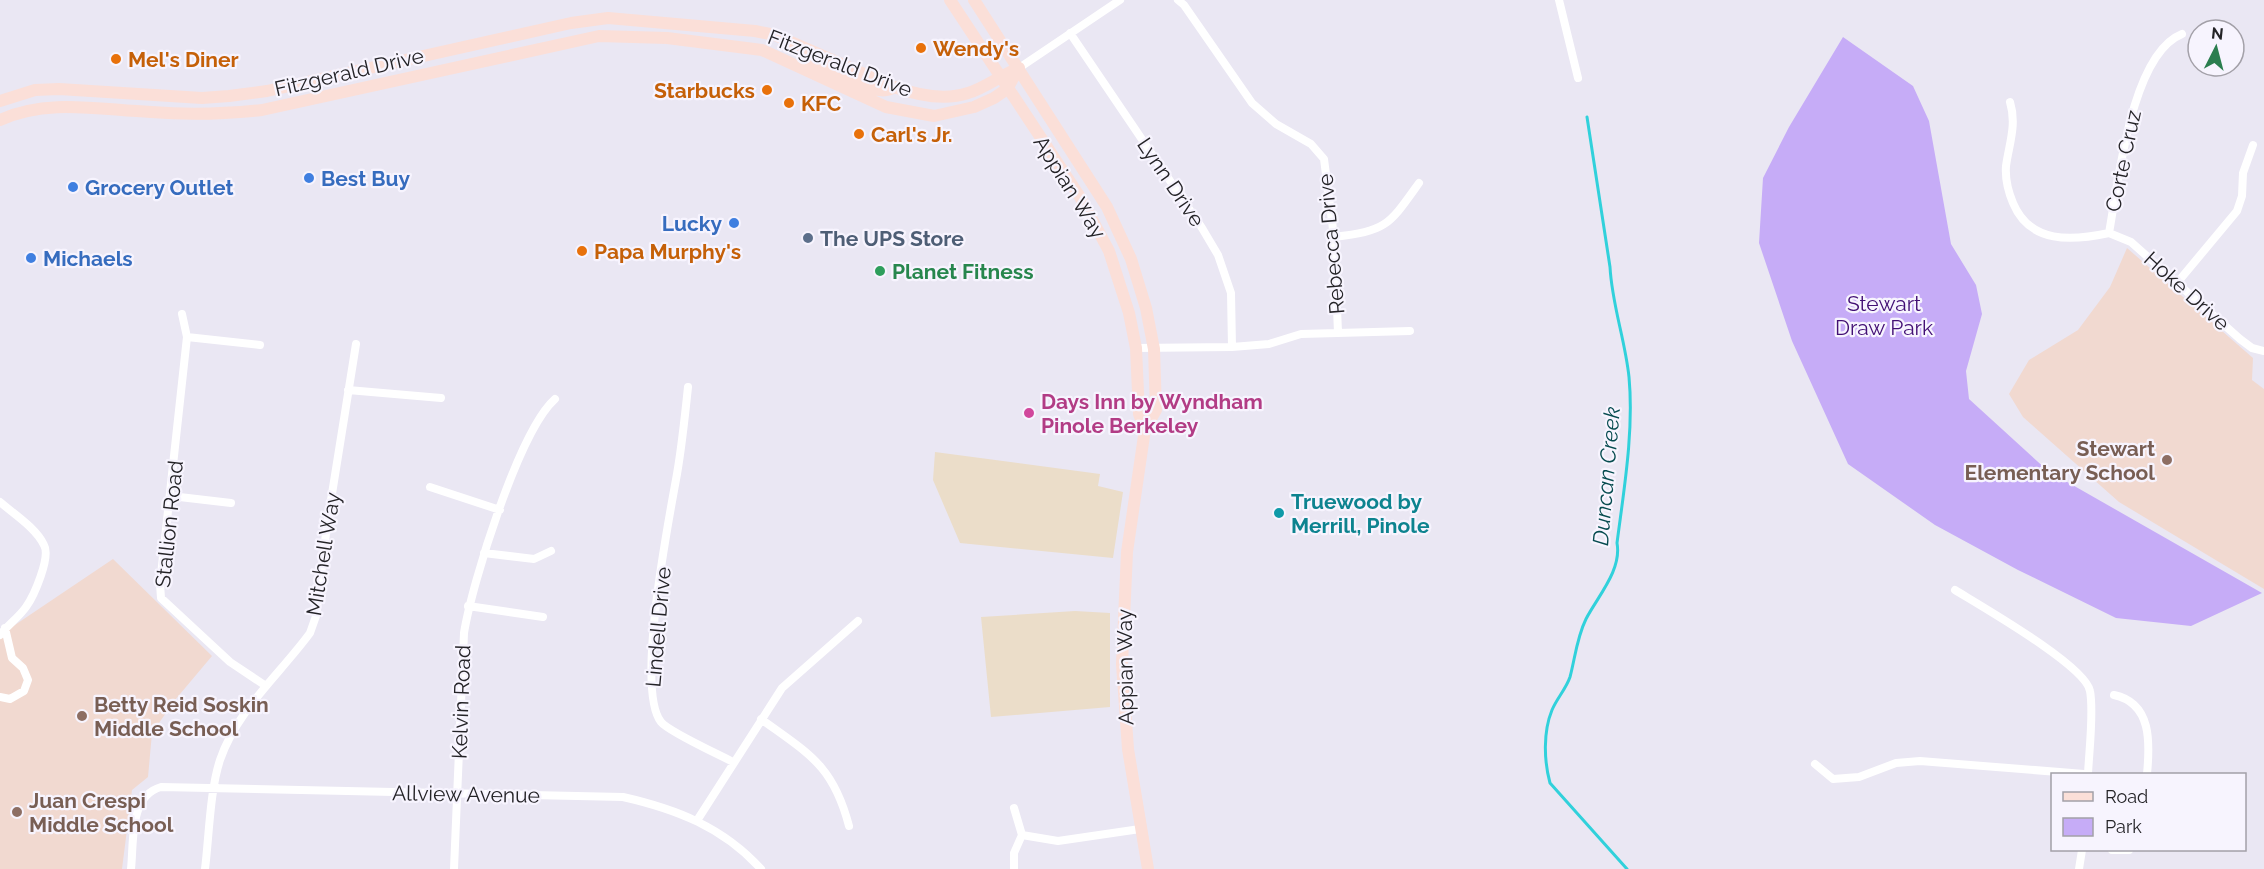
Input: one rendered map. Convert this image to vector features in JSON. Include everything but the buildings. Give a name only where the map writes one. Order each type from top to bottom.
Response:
[{"type":"main road","name":"Appian Way","points":[[950,0],[1095,223],[1122,285],[1136,348],[1139,414],[1145,429]]},
{"type":"main road","name":"Appian Way","points":[[974,0],[1107,207],[1138,281],[1154,349],[1156,410],[1145,429],[1127,552],[1122,624],[1128,749],[1148,869]]},
{"type":"main road","name":"Fitzgerald Drive","points":[[0,101],[35,90],[59,89],[202,98],[247,94],[559,26],[608,18],[755,31],[775,35],[912,93],[952,96],[969,93],[999,75],[1019,68]]},
{"type":"main road","name":"Fitzgerald Drive","points":[[0,120],[18,112],[58,106],[202,114],[262,110],[599,36],[629,35],[762,51],[780,57],[886,107],[934,116],[974,108],[1007,89]]},
{"type":"main road","points":[[780,57],[794,57],[833,69],[841,64]]},
{"type":"main road","points":[[1007,89],[1019,68]]},
{"type":"main road","points":[[828,80],[846,78],[876,91],[888,91],[894,87]]},
{"type":"street","points":[[1019,68],[1120,0]]},
{"type":"street","name":"Rebecca Drive","points":[[1178,0],[1184,5],[1252,103],[1276,123],[1311,144],[1324,159],[1334,237],[1338,332]]},
{"type":"street","points":[[1559,0],[1578,78]]},
{"type":"street","name":"Lynn Drive","points":[[1070,33],[1218,255],[1231,293],[1232,347]]},
{"type":"street","name":"Corte Cruz","points":[[2109,233],[2133,106],[2154,60],[2170,39],[2182,34]]},
{"type":"street","points":[[2010,102],[2014,117],[2006,168],[2008,190],[2017,212],[2029,225],[2046,236],[2078,239],[2109,233]]},
{"type":"street","points":[[2177,283],[2237,211],[2242,196],[2243,173],[2253,146]]},
{"type":"street","points":[[1334,237],[1371,233],[1392,221],[1419,183]]},
{"type":"street","name":"Hoke Drive","points":[[2109,233],[2131,242],[2240,339],[2252,348],[2264,351]]},
{"type":"street","name":"Stallion Road","points":[[182,314],[187,337],[160,584],[161,598],[230,662],[266,686]]},
{"type":"street","points":[[1136,348],[1232,347],[1269,344],[1301,334],[1410,331]]},
{"type":"street","points":[[187,337],[260,345]]},
{"type":"street","name":"Mitchell Way","points":[[205,869],[219,762],[228,740],[242,717],[310,633],[316,616],[356,344]]},
{"type":"street","name":"Lindell Drive","points":[[688,387],[677,474],[668,519],[653,645],[653,707],[662,724],[733,762]]},
{"type":"street","points":[[348,390],[441,398]]},
{"type":"street","name":"Kelvin Road","points":[[454,869],[463,645],[468,606],[484,553],[512,477],[544,409],[555,399]]},
{"type":"street","points":[[430,487],[500,510]]},
{"type":"street","points":[[171,496],[231,503]]},
{"type":"street","points":[[0,502],[28,526],[45,545],[46,552],[44,566],[26,606],[3,632],[12,658],[23,668],[28,680],[20,693],[10,699],[0,697]]},
{"type":"street","points":[[484,553],[534,560],[551,551]]},
{"type":"street","points":[[1955,590],[2022,631],[2085,678],[2090,691],[2086,773]]},
{"type":"street","points":[[468,606],[543,617]]},
{"type":"street","points":[[698,819],[782,687],[858,621]]},
{"type":"street","points":[[2114,695],[2136,705],[2146,724],[2150,744],[2147,773]]},
{"type":"street","points":[[761,719],[807,752],[831,779],[841,796],[849,826]]},
{"type":"street","points":[[1815,764],[1833,779],[1859,777],[1896,763],[1920,761],[2073,773]]},
{"type":"street","name":"Allview Avenue","points":[[131,869],[138,807],[142,798],[151,790],[162,787],[623,797],[664,806],[698,819],[731,842],[761,869]]},
{"type":"street","points":[[1014,808],[1022,835],[1014,853],[1014,869]]},
{"type":"street","points":[[1022,835],[1058,841],[1140,829]]},
{"type":"street","points":[[2079,869],[2082,851]]},
{"type":"shaded area","name":"Stewart Elementary School","points":[[2127,248],[2253,358],[2252,380],[2264,389],[2264,589],[2119,502],[2023,417],[2009,394],[2029,360],[2078,330],[2110,287]]},
{"type":"shaded area","points":[[935,452],[1100,474],[1098,486],[1123,492],[1113,558],[960,543],[933,480]]},
{"type":"shaded area","name":"Betty Reid Soskin Middle School","points":[[113,559],[212,656],[175,700],[152,733],[148,777],[132,790],[122,869],[0,869],[0,635]]},
{"type":"shaded area","points":[[1075,611],[1110,613],[1110,707],[991,717],[981,617]]},
{"type":"green space","name":"Stewart Draw Park","points":[[1843,37],[1913,86],[1929,121],[1951,244],[1976,285],[1982,314],[1966,371],[1969,399],[2048,471],[2262,593],[2191,626],[2116,618],[2018,570],[1935,525],[1848,464],[1792,341],[1759,243],[1763,178],[1789,127]]},
{"type":"waterway","name":"Duncan Creek","points":[[1587,117],[1613,295],[1629,377],[1629,439],[1616,563],[1613,573],[1583,626],[1570,677],[1552,710],[1547,728],[1546,756],[1550,783],[1627,869]]},
{"type":"place","name":"Wendy's","points":[[921,48]]},
{"type":"place","name":"Mel's Diner","points":[[116,59]]},
{"type":"place","name":"Starbucks","points":[[767,90]]},
{"type":"place","name":"KFC","points":[[789,103]]},
{"type":"place","name":"Carl's Jr.","points":[[859,134]]},
{"type":"place","name":"Best Buy","points":[[309,178]]},
{"type":"place","name":"Grocery Outlet","points":[[73,187]]},
{"type":"place","name":"Lucky","points":[[734,223]]},
{"type":"place","name":"The UPS Store","points":[[808,238]]},
{"type":"place","name":"Papa Murphy's","points":[[582,251]]},
{"type":"place","name":"Michaels","points":[[31,258]]},
{"type":"place","name":"Planet Fitness","points":[[880,271]]},
{"type":"place","name":"Days Inn by Wyndham Pinole Berkeley","points":[[1029,413]]},
{"type":"place","name":"Stewart Elementary School","points":[[2167,460]]},
{"type":"place","name":"Truewood by Merrill, Pinole","points":[[1279,513]]},
{"type":"place","name":"Betty Reid Soskin Middle School","points":[[82,716]]},
{"type":"place","name":"Juan Crespi Middle School","points":[[17,812]]}]
